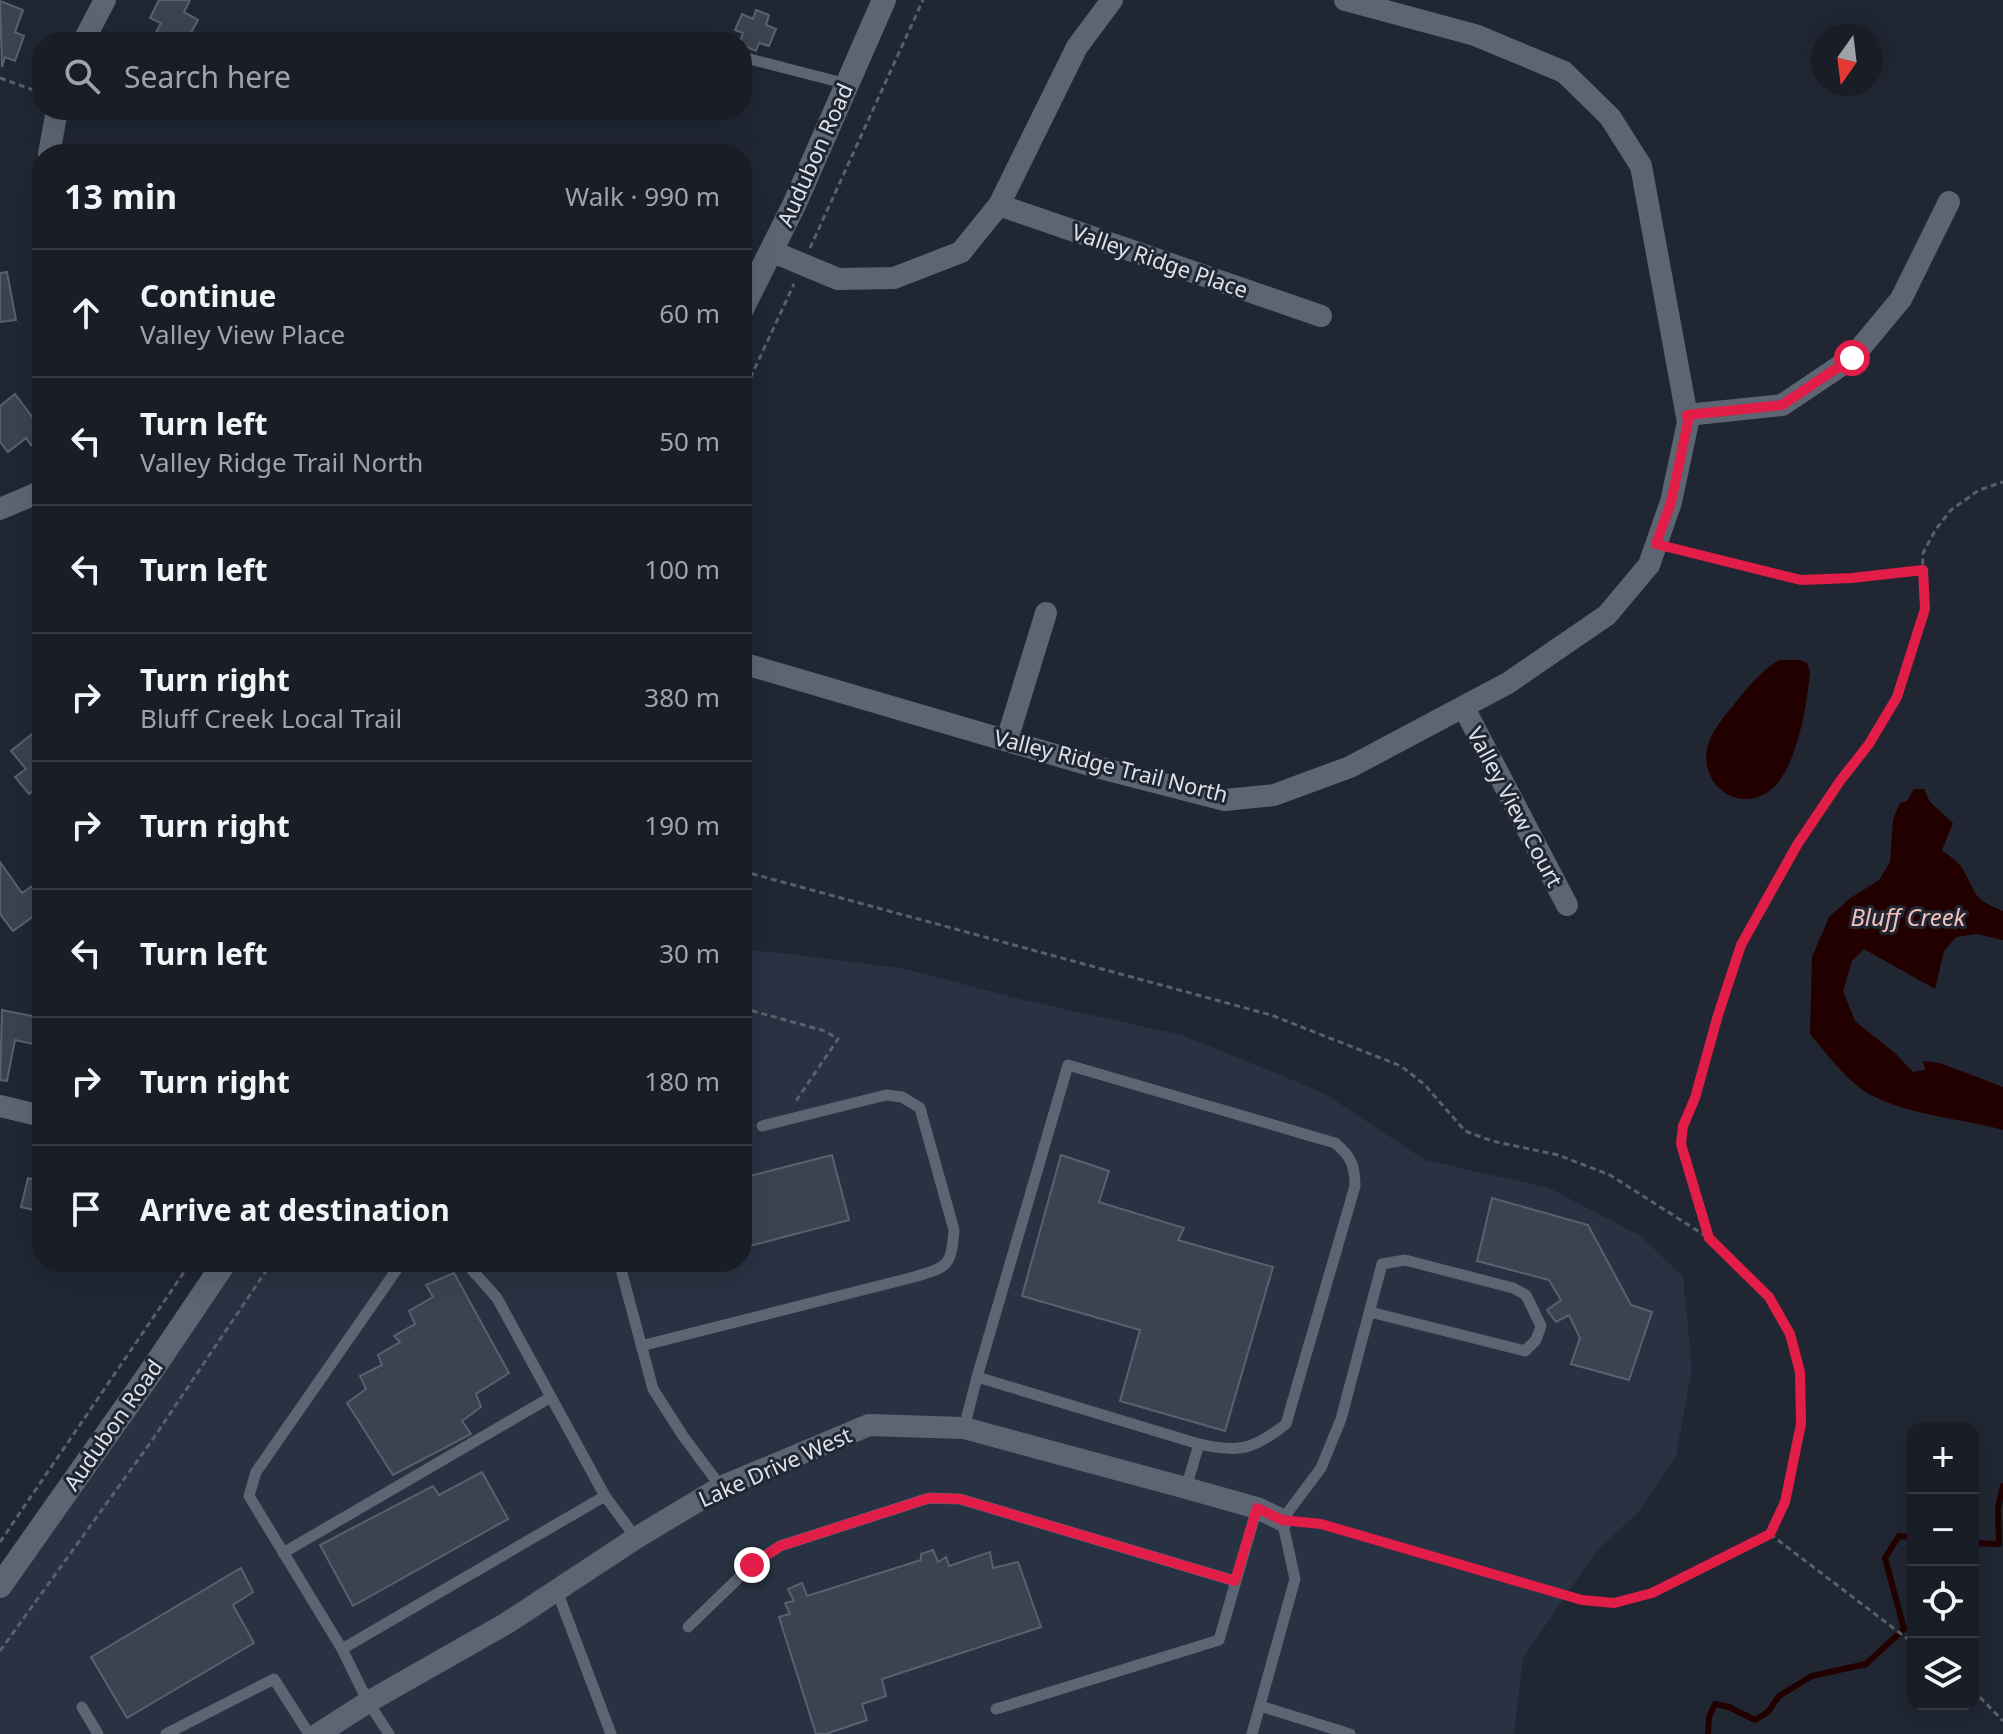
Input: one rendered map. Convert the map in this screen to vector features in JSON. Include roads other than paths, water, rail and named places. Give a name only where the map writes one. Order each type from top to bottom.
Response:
[{"type":"street","points":[[88,32],[105,0]]},
{"type":"street","name":"Audubon Road","points":[[752,289],[795,203],[884,0]]},
{"type":"street","points":[[771,251],[838,279],[894,278],[961,252],[999,205],[1077,47],[1112,0]]},
{"type":"street","name":"Valley Ridge Trail North","points":[[752,666],[1225,800],[1274,795],[1350,767],[1508,683],[1607,615],[1649,565],[1671,502],[1688,422],[1641,166],[1610,117],[1564,72],[1475,35],[1345,0]]},
{"type":"street","points":[[51,144],[55,120]]},
{"type":"street","points":[[1687,415],[1782,405],[1852,358],[1901,299],[1949,202]]},
{"type":"street","name":"Valley Ridge Place","points":[[999,205],[1321,316]]},
{"type":"street","points":[[0,509],[32,495]]},
{"type":"street","points":[[1007,740],[1046,613]]},
{"type":"street","name":"Valley View Court","points":[[1464,708],[1567,905]]},
{"type":"street","points":[[0,1106],[32,1114]]},
{"type":"street","name":"Audubon Road","points":[[0,1586],[218,1272]]},
{"type":"street","name":"Lake Drive West","points":[[318,1734],[507,1623],[636,1538],[721,1487],[869,1425],[964,1428],[1257,1508],[1282,1520]]},
{"type":"lane","points":[[752,60],[847,84]]},
{"type":"lane","points":[[964,1428],[977,1377],[1068,1065],[1335,1143],[1349,1154],[1355,1169],[1355,1186],[1286,1424],[1249,1448],[1229,1451],[1199,1444],[977,1377]]},
{"type":"lane","points":[[641,1346],[943,1268],[953,1248],[954,1230],[920,1108],[902,1097],[886,1095],[762,1126]]},
{"type":"lane","points":[[1252,1734],[1295,1579],[1282,1520],[1321,1468],[1341,1419],[1382,1264],[1405,1260],[1513,1288],[1526,1295],[1541,1326],[1536,1340],[1525,1351],[1370,1312]]},
{"type":"lane","points":[[389,1734],[368,1702],[342,1649],[249,1496],[256,1472],[395,1272]]},
{"type":"lane","points":[[474,1272],[497,1298],[605,1496],[636,1538]]},
{"type":"lane","points":[[622,1272],[653,1389],[721,1487]]},
{"type":"lane","points":[[283,1553],[551,1397]]},
{"type":"lane","points":[[1186,1488],[1199,1444]]},
{"type":"lane","points":[[342,1649],[605,1496]]},
{"type":"lane","points":[[688,1627],[752,1565],[780,1546],[929,1498],[960,1499],[1235,1581]]},
{"type":"lane","points":[[996,1709],[1219,1640],[1257,1508]]},
{"type":"lane","points":[[557,1591],[611,1734]]},
{"type":"lane","points":[[166,1734],[274,1679],[309,1734]]},
{"type":"lane","points":[[1260,1706],[1350,1734]]},
{"type":"lane","points":[[82,1707],[98,1734]]},
{"type":"water","points":[[1779,660],[1800,660],[1807,663],[1810,672],[1804,716],[1795,749],[1774,787],[1749,799],[1737,798],[1726,794],[1710,775],[1707,763],[1709,742],[1746,690]]},
{"type":"water","name":"Bluff Creek","points":[[1914,789],[1924,789],[1930,802],[1953,823],[1942,850],[1960,865],[1980,899],[2003,911],[2003,940],[1977,934],[1956,937],[1944,951],[1935,989],[1864,949],[1852,961],[1843,991],[1855,1021],[1913,1072],[1925,1070],[1923,1061],[1940,1063],[2003,1087],[2003,1130],[1919,1112],[1871,1095],[1846,1076],[1810,1034],[1812,957],[1829,917],[1849,899],[1879,880],[1890,862],[1893,819],[1900,803],[1907,801]]},
{"type":"waterway","name":"Bluff Creek","points":[[1979,1543],[1999,1544],[1998,1508],[2003,1486]]},
{"type":"waterway","name":"Bluff Creek","points":[[1708,1734],[1709,1717],[1715,1704],[1729,1707],[1755,1720],[1768,1712],[1779,1696],[1812,1676],[1866,1664],[1904,1629],[1885,1558],[1899,1536],[1907,1537]]}]
